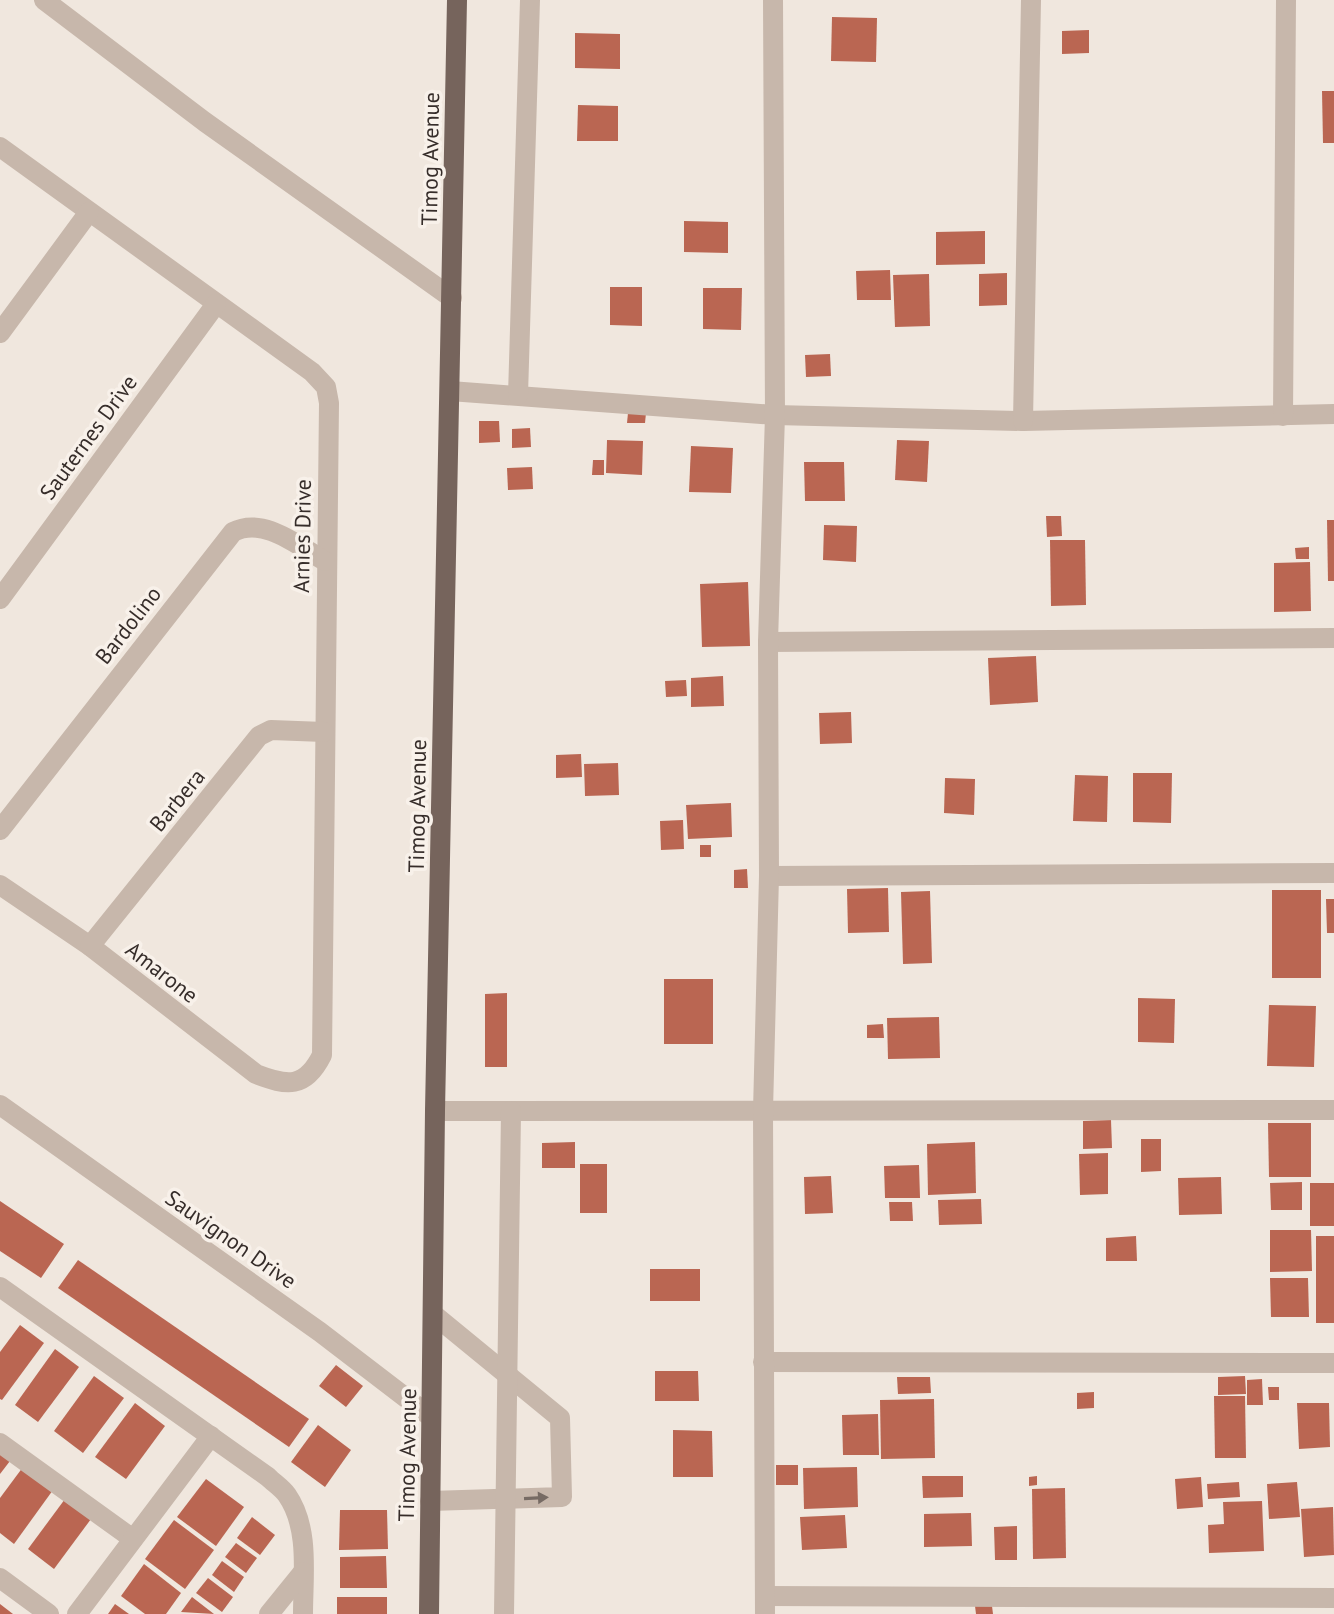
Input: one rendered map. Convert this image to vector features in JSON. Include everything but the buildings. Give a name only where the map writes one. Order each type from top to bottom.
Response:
[{"type":"main road","name":"Timog Avenue","points":[[429,1614],[435,1111],[457,0]]},
{"type":"street","points":[[44,0],[205,122],[452,298]]},
{"type":"street","points":[[518,395],[530,0]]},
{"type":"street","points":[[773,0],[775,415],[768,642],[769,876],[763,1111],[765,1605],[1334,1598]]},
{"type":"street","points":[[1023,421],[1031,0]]},
{"type":"street","points":[[1283,416],[1286,0]]},
{"type":"street","name":"Arnies Drive","points":[[0,147],[312,372],[326,387],[329,403],[322,1055],[314,1070],[299,1081]]},
{"type":"street","points":[[0,333],[89,212]]},
{"type":"street","name":"Sauternes Drive","points":[[0,599],[216,304]]},
{"type":"street","points":[[450,391],[775,415],[1023,421],[1334,414]]},
{"type":"street","name":"Bardolino","points":[[0,830],[233,532],[254,525],[268,529],[325,561]]},
{"type":"street","points":[[768,642],[1334,638]]},
{"type":"street","name":"Barbera","points":[[90,946],[259,736],[271,730],[324,732]]},
{"type":"street","points":[[769,876],[1334,873]]},
{"type":"street","name":"Amarone","points":[[0,885],[90,946],[256,1074],[281,1083],[299,1081]]},
{"type":"street","name":"Sauvignon Drive","points":[[0,1105],[320,1332],[431,1417]]},
{"type":"street","points":[[435,1111],[1334,1110]]},
{"type":"street","points":[[504,1614],[511,1111]]},
{"type":"street","points":[[0,1287],[268,1477],[286,1494],[296,1513],[302,1536],[303,1614]]},
{"type":"street","points":[[430,1501],[562,1497],[560,1418],[433,1314]]},
{"type":"street","points":[[763,1362],[1334,1363]]},
{"type":"street","points":[[77,1614],[211,1436]]},
{"type":"street","points":[[0,1443],[133,1539]]},
{"type":"street","points":[[269,1614],[303,1572]]},
{"type":"street","points":[[0,1578],[49,1614]]}]
